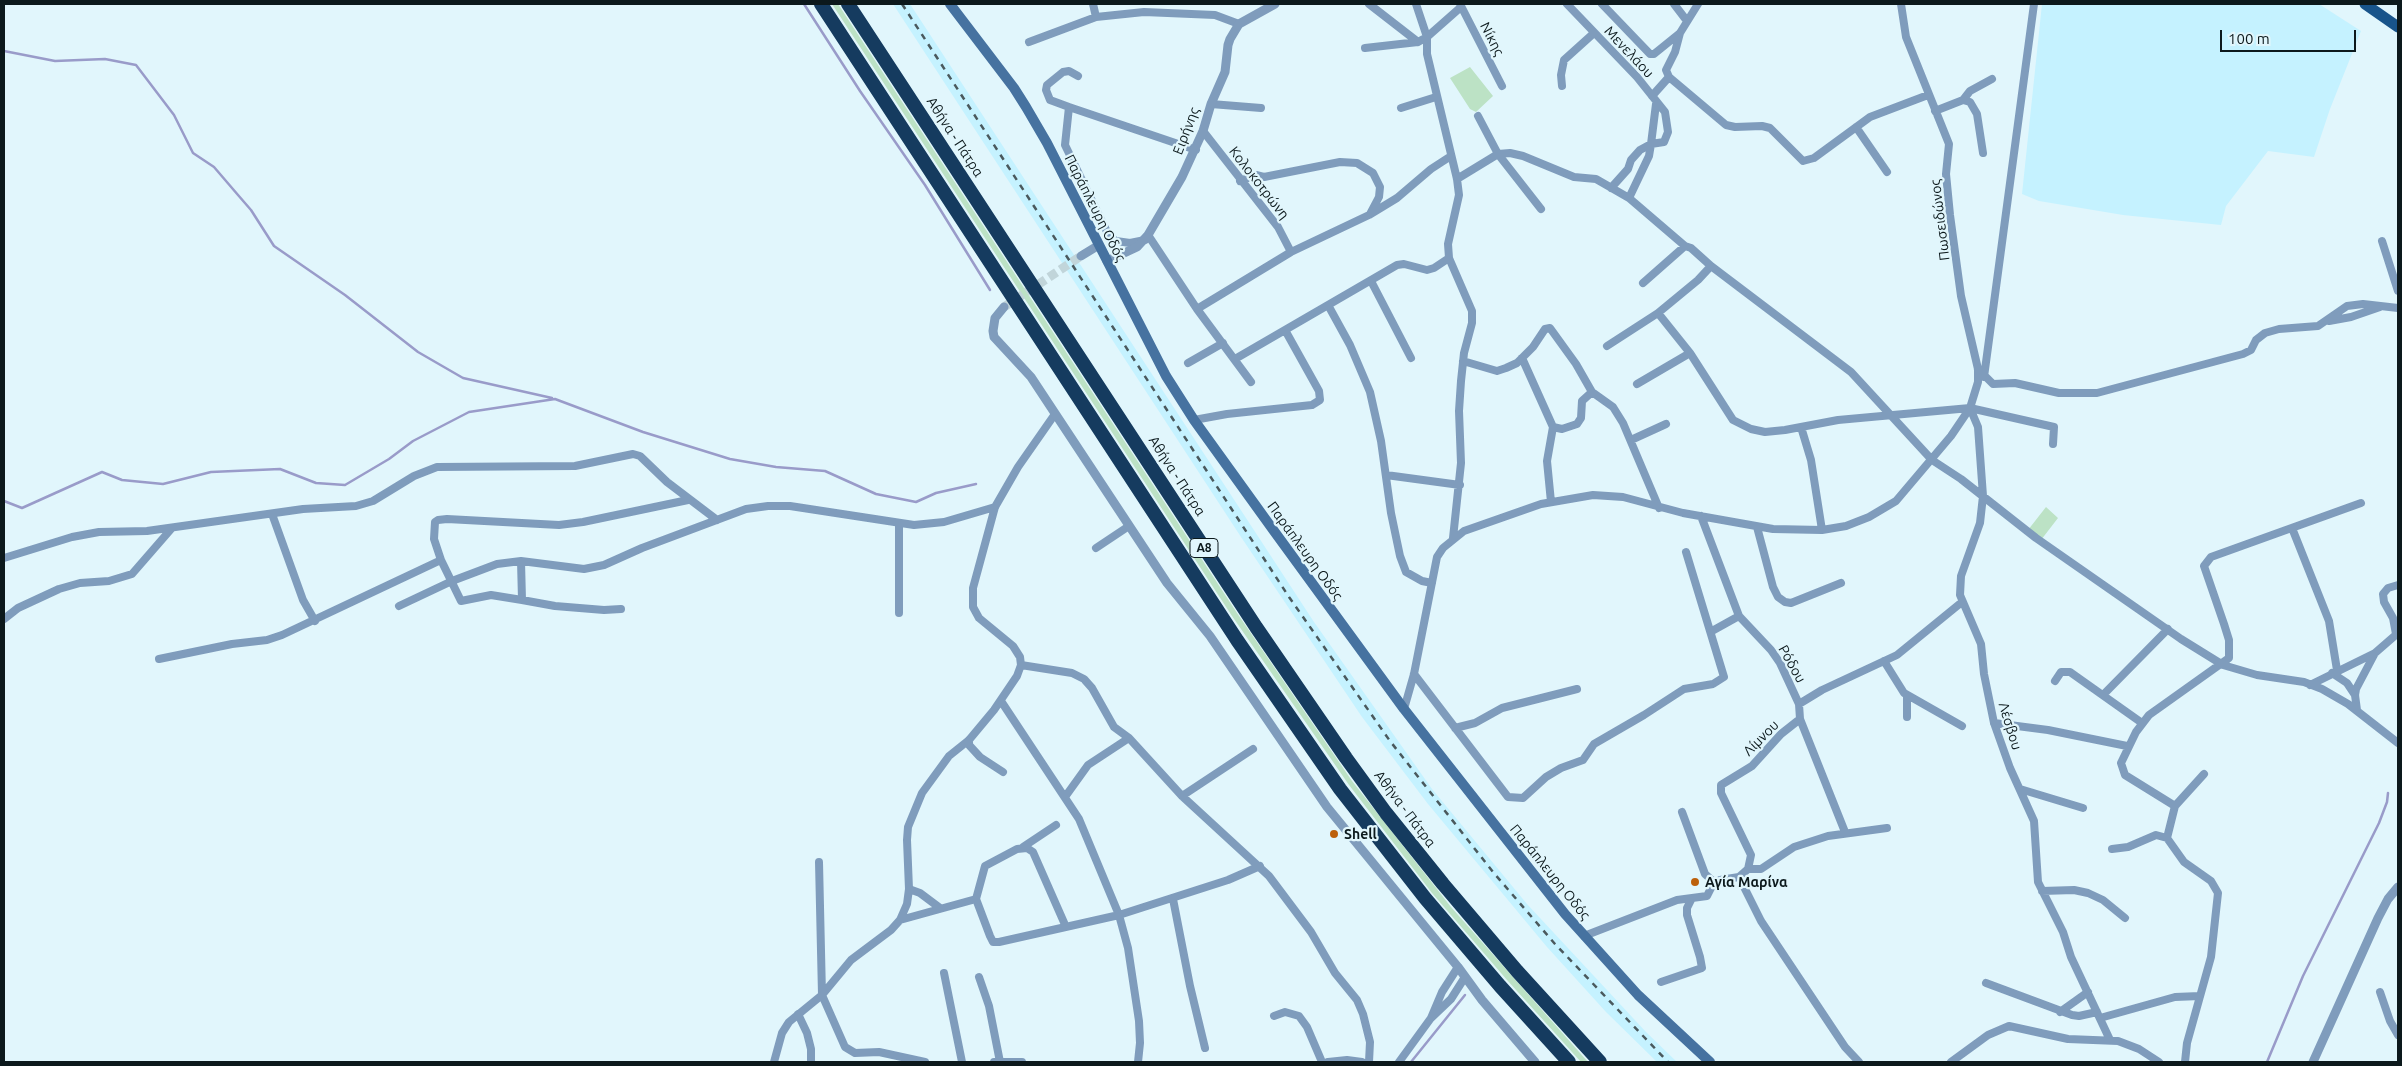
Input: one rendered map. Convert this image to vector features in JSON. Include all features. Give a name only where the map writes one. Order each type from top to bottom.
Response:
[{"type":"highway","name":"Α8","points":[[821,4],[1238,640],[1340,789],[1430,904],[1569,1062]]},
{"type":"highway","name":"Αθήνα - Πάτρα","points":[[848,4],[1252,621],[1346,758],[1438,878],[1512,965],[1600,1062]]},
{"type":"main road","name":"Παράπλευρη Οδός","points":[[950,4],[1014,88],[1026,108],[1166,376],[1194,420],[1404,709],[1584,936],[1638,995],[1710,1062]]},
{"type":"main road","points":[[2366,4],[2398,27]]},
{"type":"street","points":[[1092,4],[1096,17]]},
{"type":"street","points":[[1029,42],[1096,17],[1144,12],[1165,12],[1215,15],[1239,24],[1275,4]]},
{"type":"street","points":[[1368,4],[1418,42]]},
{"type":"street","points":[[1404,709],[1414,674],[1437,557],[1453,538],[1460,485],[1459,411],[1463,361],[1472,323],[1472,311],[1449,258],[1448,244],[1458,195],[1457,179],[1436,97],[1427,54],[1427,37],[1416,4]]},
{"type":"street","name":"Μενελάου","points":[[1567,4],[1665,112],[1668,132],[1664,142],[1651,144]]},
{"type":"street","points":[[1602,4],[1650,54],[1656,52],[1680,33]]},
{"type":"street","points":[[1674,4],[1687,21]]},
{"type":"street","points":[[1698,4],[1680,33],[1675,52],[1666,70],[1669,77],[1726,125],[1770,128],[1803,161],[1814,158],[1856,127],[1880,113],[1928,95]]},
{"type":"street","name":"Πωσειδώνος","points":[[1453,538],[1474,526],[1551,502],[1574,497],[1608,495],[1659,508],[1757,527],[1822,530],[1853,523],[1889,507],[1932,460],[1970,408],[1978,382],[1978,369],[1962,296],[1950,215],[1946,174],[1949,144],[1934,111],[1906,37],[1901,4]]},
{"type":"street","points":[[1984,377],[2034,4]]},
{"type":"street","points":[[1365,48],[1418,42],[1427,37],[1460,5]]},
{"type":"street","name":"Νίκης","points":[[1460,5],[1502,86]]},
{"type":"street","name":"Ειρήνης","points":[[1107,261],[1137,247],[1146,238],[1196,150],[1211,104],[1225,72],[1228,45],[1239,24]]},
{"type":"street","points":[[1562,86],[1560,75],[1564,60],[1594,32]]},
{"type":"street","points":[[1078,76],[1069,71],[1063,72],[1047,85],[1046,90],[1050,100],[1196,150]]},
{"type":"street","points":[[1652,96],[1669,77]]},
{"type":"street","points":[[1934,111],[1963,100],[1970,91],[1992,79]]},
{"type":"street","points":[[1402,108],[1436,97]]},
{"type":"street","points":[[1963,100],[1970,102],[1977,114],[1983,153]]},
{"type":"street","points":[[1211,104],[1261,108]]},
{"type":"street","points":[[1629,198],[1648,156],[1656,104]]},
{"type":"street","points":[[1069,107],[1065,145],[1109,236],[1116,241],[1130,243],[1146,238],[1251,382]]},
{"type":"street","points":[[1478,116],[1498,154],[1541,209]]},
{"type":"street","points":[[1856,127],[1886,172]]},
{"type":"street","name":"Κολοκοτρώνη","points":[[1203,131],[1278,228],[1292,252]]},
{"type":"street","points":[[1611,188],[1640,150],[1651,144]]},
{"type":"street","points":[[1457,179],[1498,154],[1510,153],[1574,177],[1596,179],[1629,198],[1685,246],[1691,248],[1711,266],[1837,359],[1932,460],[1983,496],[2036,538],[2168,630],[2223,664],[2257,674],[2310,684],[2322,689],[2357,710],[2398,743]]},
{"type":"street","points":[[1197,309],[1292,252],[1369,215],[1397,198],[1430,169],[1451,156]]},
{"type":"street","points":[[1240,181],[1256,175],[1264,177],[1340,162],[1357,163],[1373,173],[1380,187],[1375,206],[1369,215]]},
{"type":"street","points":[[2382,241],[2396,274],[2398,291]]},
{"type":"street","points":[[1082,256],[1099,245]]},
{"type":"street","points":[[1642,283],[1685,246]]},
{"type":"street","points":[[1234,359],[1397,265],[1404,264],[1427,270],[1434,268],[1449,258]]},
{"type":"street","points":[[1607,346],[1658,313],[1698,280],[1711,266]]},
{"type":"street","points":[[1371,280],[1411,358]]},
{"type":"street","points":[[1978,369],[1993,384],[2015,383],[2059,393],[2097,393],[2243,354],[2251,350],[2256,340],[2272,330],[2309,328],[2327,321],[2347,306],[2362,304],[2398,308]]},
{"type":"street","points":[[1328,305],[1365,376],[1374,408],[1391,513],[1406,572],[1432,583]]},
{"type":"street","points":[[1004,307],[995,318],[994,337],[1031,377],[1167,583],[1210,636],[1327,807],[1458,967],[1482,1000],[1535,1062]]},
{"type":"street","points":[[1658,313],[1690,353],[1725,409],[1739,425],[1765,432],[1838,420],[1970,408],[2054,427],[2053,444]]},
{"type":"street","points":[[1463,361],[1497,370],[1517,363],[1533,347],[1545,329],[1550,328],[1576,364],[1592,392],[1613,407],[1631,440],[1659,508]]},
{"type":"street","points":[[1194,420],[1227,414],[1312,404],[1320,400],[1316,384],[1286,330]]},
{"type":"street","points":[[1188,364],[1223,343]]},
{"type":"street","points":[[1637,384],[1690,353]]},
{"type":"street","points":[[1522,358],[1553,427],[1547,468],[1551,502]]},
{"type":"street","points":[[1553,427],[1562,430],[1577,424],[1581,418],[1582,401],[1592,392]]},
{"type":"street","name":"Λέσβου","points":[[1970,408],[1978,427],[1983,496],[1980,524],[1959,584],[1962,602],[1981,644],[1985,681],[1994,723],[2010,768],[2034,821],[2038,856],[2036,871],[2042,891],[2063,932],[2071,957],[2110,1040]]},
{"type":"street","points":[[774,1062],[782,1034],[789,1022],[822,995],[851,960],[891,930],[900,920],[907,904],[909,889],[907,840],[915,809],[922,793],[949,756],[969,740],[1014,682],[1021,665],[1020,657],[1013,646],[983,624],[973,607],[973,588],[995,507],[1018,467],[1055,414]]},
{"type":"street","points":[[1631,440],[1666,424]]},
{"type":"street","points":[[1801,427],[1811,460],[1822,530]]},
{"type":"street","points":[[4,558],[72,537],[99,532],[172,528],[303,509],[356,506],[373,500],[414,476],[437,467],[574,466],[633,454],[640,456],[688,500],[717,520]]},
{"type":"street","points":[[1386,475],[1460,485]]},
{"type":"street","points":[[621,608],[604,610],[556,606],[491,595],[462,601],[441,560],[434,539],[434,526],[438,520],[559,525],[583,522],[688,500]]},
{"type":"street","points":[[2175,806],[2126,775],[2121,763],[2127,746],[2142,723],[2229,658],[2228,640],[2204,566],[2211,557],[2361,503]]},
{"type":"street","points":[[400,606],[489,566],[521,561],[589,569],[746,509],[779,506],[922,525],[944,522],[995,507]]},
{"type":"street","points":[[272,514],[300,591],[315,621]]},
{"type":"street","name":"Ρόδου","points":[[1701,516],[1739,616],[1771,650],[1780,663],[1799,704],[1800,719],[1845,832]]},
{"type":"street","points":[[899,523],[899,613]]},
{"type":"street","points":[[1096,548],[1129,526]]},
{"type":"street","points":[[1757,527],[1773,587],[1778,597],[1785,602],[1791,603],[1840,583]]},
{"type":"street","points":[[4,620],[18,608],[58,589],[80,584],[110,581],[132,574],[172,528]]},
{"type":"street","points":[[2292,528],[2329,622],[2335,671],[2348,683],[2355,695],[2357,710]]},
{"type":"street","points":[[1414,674],[1508,798],[1523,798],[1556,770],[1583,760],[1594,744],[1684,689],[1713,684],[1722,680],[1723,670],[1686,552]]},
{"type":"street","points":[[159,659],[232,644],[267,640],[315,621],[441,560]]},
{"type":"street","points":[[521,561],[522,600]]},
{"type":"street","points":[[2310,684],[2375,653],[2397,634],[2393,618],[2384,602],[2383,594],[2388,588],[2398,585]]},
{"type":"street","points":[[1799,704],[1822,690],[1884,661],[1912,644],[1962,602]]},
{"type":"street","points":[[1712,631],[1739,616]]},
{"type":"street","points":[[2103,695],[2168,630]]},
{"type":"street","points":[[2355,695],[2375,653]]},
{"type":"street","points":[[1884,661],[1896,683],[1906,695],[1962,726]]},
{"type":"street","points":[[1021,665],[1072,673],[1084,679],[1092,688],[1111,723],[1129,738],[1182,796],[1260,866],[1311,932],[1326,961],[1357,1000],[1364,1014],[1370,1042],[1369,1062]]},
{"type":"street","points":[[2055,682],[2060,672],[2064,670],[2070,672],[2142,723]]},
{"type":"street","points":[[1455,728],[1475,722],[1502,708],[1577,689]]},
{"type":"street","points":[[1906,695],[1907,717]]},
{"type":"street","points":[[1001,701],[1079,819],[1119,916],[1128,948],[1139,1021],[1140,1043],[1138,1062]]},
{"type":"street","name":"Λίμνου","points":[[1748,869],[1751,855],[1721,794],[1721,785],[1752,766],[1780,734],[1800,719]]},
{"type":"street","points":[[1994,723],[2048,730],[2127,746]]},
{"type":"street","points":[[1065,796],[1088,765],[1129,738]]},
{"type":"street","points":[[969,740],[970,746],[980,757],[1003,772]]},
{"type":"street","points":[[1182,796],[1253,749]]},
{"type":"street","points":[[2167,838],[2175,806],[2204,774]]},
{"type":"street","points":[[2020,789],[2083,808]]},
{"type":"street","points":[[1682,812],[1705,874],[1715,883]]},
{"type":"street","points":[[1056,825],[1023,847],[985,866],[976,899],[993,942],[1119,916],[1228,880],[1260,866]]},
{"type":"street","points":[[1584,936],[1677,900],[1691,900],[1707,896],[1715,883],[1720,880],[1739,877],[1748,869],[1761,869],[1794,847],[1845,832],[1887,828]]},
{"type":"street","points":[[2112,849],[2128,847],[2156,835],[2167,838],[2184,862],[2211,881],[2218,893],[2214,940],[2187,1043],[2184,1062]]},
{"type":"street","points":[[1023,847],[1033,852],[1066,927]]},
{"type":"street","points":[[819,862],[822,995],[846,1047],[850,1051],[861,1053],[879,1052],[907,1060],[925,1062]]},
{"type":"street","points":[[1739,877],[1761,921],[1845,1048],[1859,1062]]},
{"type":"street","points":[[2313,1062],[2384,906],[2398,887]]},
{"type":"street","points":[[909,889],[920,893],[940,908]]},
{"type":"street","points":[[2042,891],[2074,890],[2088,893],[2103,900],[2125,918]]},
{"type":"street","points":[[900,920],[976,899]]},
{"type":"street","points":[[1173,899],[1190,986],[1206,1048]]},
{"type":"street","points":[[1661,982],[1697,971],[1703,965],[1687,915],[1686,908],[1691,900]]},
{"type":"street","points":[[1431,1018],[1442,992],[1458,967]]},
{"type":"street","points":[[944,973],[962,1062]]},
{"type":"street","points":[[979,977],[989,1006],[1000,1062]]},
{"type":"street","points":[[1399,1062],[1431,1018],[1451,999],[1465,977]]},
{"type":"street","points":[[1986,983],[2060,1012],[2079,1016],[2098,1015],[2175,997],[2200,996]]},
{"type":"street","points":[[2060,1012],[2088,992]]},
{"type":"street","points":[[2380,992],[2390,1021],[2398,1035]]},
{"type":"street","points":[[1274,1016],[1286,1012],[1299,1016],[1310,1033],[1322,1062]]},
{"type":"street","points":[[798,1014],[808,1033],[811,1062]]},
{"type":"street","points":[[1951,1062],[1988,1035],[2009,1026],[2068,1039],[2110,1040],[2139,1049],[2159,1062]]},
{"type":"street","points":[[861,1053],[863,1062]]},
{"type":"street","points":[[1328,1062],[1347,1060],[1362,1062]]},
{"type":"street","points":[[994,1062],[1022,1062]]},
{"type":"shaded area","points":[[893,4],[910,4],[1314,622],[1432,789],[1527,904],[1646,1032],[1677,1062],[1657,1062],[1606,1012],[1547,947],[1428,804],[1362,717],[1241,537]]},
{"type":"shaded area","points":[[2042,4],[2319,4],[2361,31],[2330,109],[2314,157],[2268,151],[2226,206],[2221,225],[2123,215],[2039,201],[2022,194]]},
{"type":"green space","points":[[832,4],[838,4],[1237,613],[1352,781],[1451,907],[1588,1062],[1581,1062],[1507,980],[1432,893],[1349,785],[1232,616]]},
{"type":"green space","points":[[1470,67],[1493,96],[1476,112],[1470,109],[1450,78]]},
{"type":"green space","points":[[2046,507],[2058,518],[2041,540],[2028,530]]},
{"type":"waterway","points":[[804,4],[860,91],[925,185],[990,290]]},
{"type":"waterway","points":[[4,51],[55,61],[105,59],[136,65],[174,115],[193,153],[214,167],[251,210],[274,246],[345,295],[418,352],[463,378],[552,398]]},
{"type":"waterway","points":[[4,501],[22,508],[102,472],[122,480],[163,484],[211,472],[280,469],[316,483],[345,485],[389,459],[413,441],[469,412],[555,399],[643,432],[730,459],[776,467],[825,471],[876,494],[916,502],[936,493],[976,484]]},
{"type":"waterway","points":[[2267,1062],[2303,976],[2379,823],[2387,802],[2388,793]]},
{"type":"waterway","points":[[1411,1062],[1465,995]]},
{"type":"tunnel","points":[[1004,307],[1081,256]]},
{"type":"railway","points":[[902,4],[1289,597],[1390,741],[1493,872],[1555,944],[1668,1062]]},
{"type":"place","name":"Shell","points":[[1334,834]]},
{"type":"place","name":"Αγία Μαρίνα","points":[[1695,882]]}]
